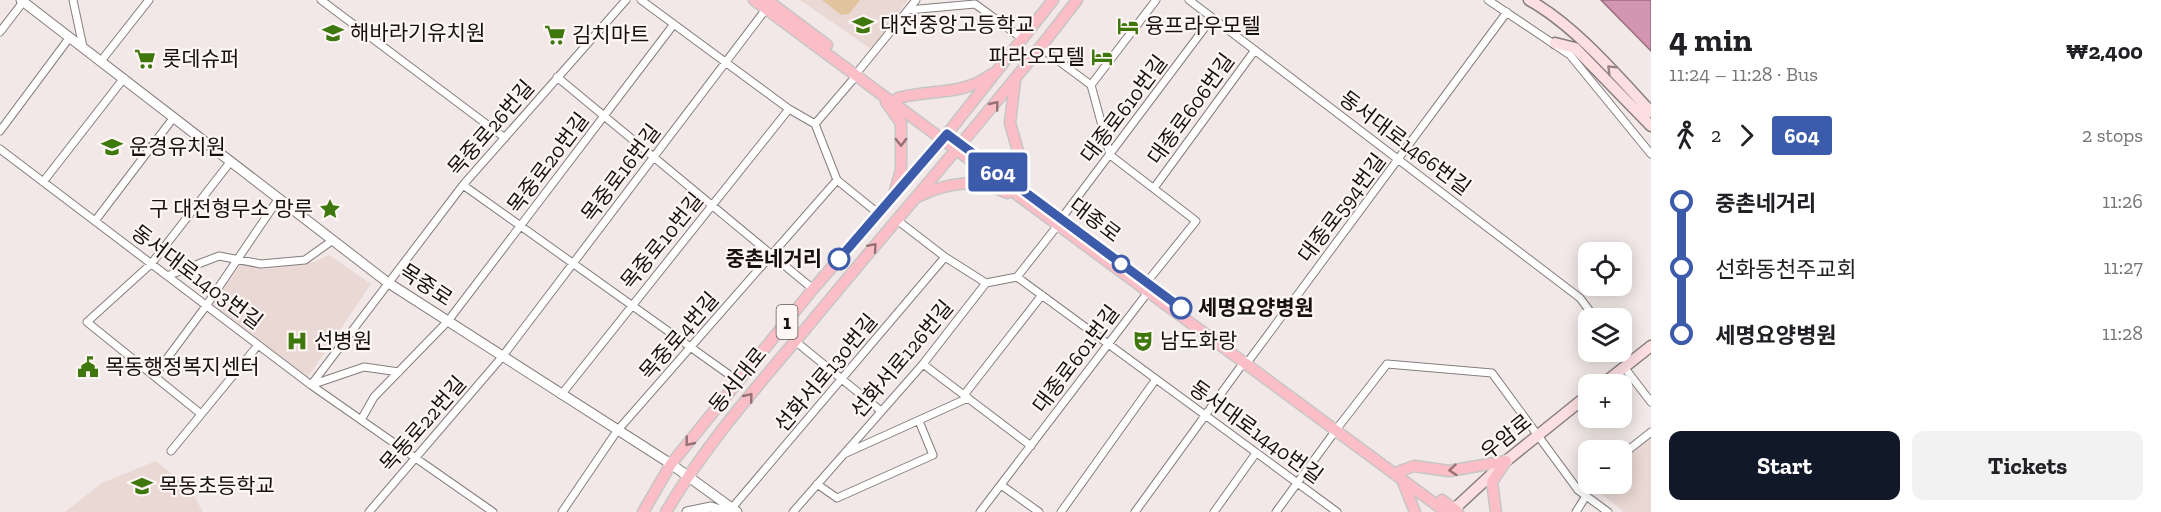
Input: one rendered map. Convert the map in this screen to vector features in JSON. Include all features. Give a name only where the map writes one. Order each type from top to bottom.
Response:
[{"type":"main road","name":"대종로","points":[[754,0],[766,4],[858,72],[898,98],[945,137]]},
{"type":"main road","name":"동서대로","points":[[643,512],[671,464],[813,289],[945,137],[1005,64],[1053,0]]},
{"type":"main road","name":"동서대로","points":[[666,512],[687,476],[795,341],[960,148],[1077,0]]},
{"type":"main road","points":[[1528,0],[1571,32],[1611,69],[1651,112]]},
{"type":"main road","points":[[1555,43],[1575,48],[1651,126]]},
{"type":"main road","points":[[898,98],[919,92],[951,91],[975,86],[1005,64]]},
{"type":"main road","name":"대종로","points":[[858,72],[878,92],[945,137],[1452,511]]},
{"type":"main road","points":[[916,197],[937,188],[962,184],[987,184],[1025,197],[1022,165],[1010,123],[1016,79]]},
{"type":"main road","points":[[878,92],[901,123],[901,170],[893,199]]},
{"type":"main road","points":[[1615,374],[1651,345]]},
{"type":"main road","name":"우암로","points":[[1452,511],[1506,461],[1578,403]]},
{"type":"main road","points":[[1415,512],[1401,475],[1414,466],[1449,471],[1506,461]]},
{"type":"main road","points":[[1496,512],[1492,482],[1506,461]]},
{"type":"street","points":[[73,0],[83,47]]},
{"type":"street","points":[[101,61],[149,0]]},
{"type":"street","points":[[321,0],[505,138]]},
{"type":"street","name":"목중로26번길","points":[[311,385],[387,282],[463,185],[626,0]]},
{"type":"street","points":[[641,0],[789,109],[815,124],[837,180],[879,214]]},
{"type":"street","points":[[815,124],[916,0]]},
{"type":"street","points":[[1091,85],[1156,0]]},
{"type":"street","name":"동서대로1466번길","points":[[1189,0],[1580,298],[1588,308]]},
{"type":"street","points":[[1488,0],[1555,43],[1587,73],[1651,154]]},
{"type":"street","name":"목중로","points":[[0,32],[22,1],[387,282],[671,464],[732,511]]},
{"type":"street","points":[[908,10],[977,2],[1023,39]]},
{"type":"street","name":"목중로16번길","points":[[502,357],[654,157],[766,4]]},
{"type":"street","name":"대종로594번길","points":[[1135,512],[1507,12]]},
{"type":"street","name":"대종로610번길","points":[[1017,277],[1212,18]]},
{"type":"street","name":"목중로20번길","points":[[361,420],[374,397],[448,321],[674,24]]},
{"type":"street","points":[[0,131],[70,37]]},
{"type":"street","points":[[1041,48],[1091,85],[1110,155],[1154,188]]},
{"type":"street","name":"대종로606번길","points":[[1154,188],[1255,50]]},
{"type":"street","points":[[557,77],[813,289]]},
{"type":"street","points":[[43,182],[124,78]]},
{"type":"street","name":"목중로10번길","points":[[561,395],[789,109]]},
{"type":"street","points":[[95,221],[174,117]]},
{"type":"street","name":"동서대로1403번길","points":[[0,149],[311,385],[493,512]]},
{"type":"street","points":[[201,414],[87,322],[151,264],[231,161]]},
{"type":"street","name":"목중로4번길","points":[[562,512],[617,431],[837,180]]},
{"type":"street","points":[[463,185],[738,381]]},
{"type":"street","name":"대종로601번길","points":[[980,512],[1108,344],[1196,221],[1154,188]]},
{"type":"street","points":[[154,376],[206,306],[279,198]]},
{"type":"street","points":[[897,220],[945,257],[986,283],[1017,277]]},
{"type":"street","points":[[167,276],[219,256],[261,264],[305,260],[333,240]]},
{"type":"street","name":"선화서로130번길","points":[[732,511],[945,257]]},
{"type":"street","name":"동서대로1440번길","points":[[1017,277],[1337,512]]},
{"type":"street","name":"선화서로126번길","points":[[793,512],[923,364],[986,283]]},
{"type":"street","points":[[966,397],[1041,295]]},
{"type":"street","points":[[795,341],[881,411]]},
{"type":"street","points":[[171,451],[258,345]]},
{"type":"street","name":"목동로22번길","points":[[369,512],[502,357]]},
{"type":"street","points":[[1626,362],[1651,402]]},
{"type":"street","points":[[923,364],[1031,446]]},
{"type":"street","points":[[1276,512],[1387,364],[1492,373],[1578,490]]},
{"type":"street","points":[[311,385],[364,367],[399,372]]},
{"type":"street","points":[[1061,512],[1156,379]]},
{"type":"street","name":"선화서로126번길","points":[[842,455],[966,397]]},
{"type":"street","points":[[817,484],[837,498],[933,455],[920,420]]},
{"type":"street","points":[[1632,447],[1651,432]]},
{"type":"street","points":[[1214,512],[1256,453]]},
{"type":"street","points":[[1001,485],[1039,512]]},
{"type":"street","points":[[1583,494],[1608,512]]},
{"type":"street","points":[[1576,512],[1586,496]]},
{"type":"street","points":[[687,512],[711,507],[732,511]]},
{"type":"shaded area","name":"대전중앙고등학교","points":[[800,0],[908,0],[871,49]]},
{"type":"shaded area","points":[[822,0],[860,0],[849,14],[841,15]]},
{"type":"shaded area","points":[[1601,0],[1651,0],[1651,51]]},
{"type":"shaded area","name":"선병원","points":[[329,255],[371,284],[308,377],[213,304],[240,265],[266,269],[314,262]]},
{"type":"shaded area","points":[[1651,435],[1651,512],[1624,512],[1601,494],[1632,494],[1632,449]]},
{"type":"shaded area","name":"목동초등학교","points":[[156,461],[190,489],[203,512],[65,512],[102,483]]},
{"type":"bus line","name":"604","points":[[839,259],[947,134],[1181,308]]},
{"type":"place","name":"대전중앙고등학교","points":[[863,25]]},
{"type":"place","name":"융프라우모텔","points":[[1128,26]]},
{"type":"place","name":"해바라기유치원","points":[[333,33]]},
{"type":"place","name":"김치마트","points":[[555,35]]},
{"type":"place","name":"파라오모텔","points":[[1102,57]]},
{"type":"place","name":"롯데슈퍼","points":[[145,59]]},
{"type":"place","name":"운경유치원","points":[[112,147]]},
{"type":"place","name":"구 대전형무소 망루","points":[[330,209]]},
{"type":"place","name":"중촌네거리","points":[[839,259]]},
{"type":"place","name":"세명요양병원","points":[[1181,308]]},
{"type":"place","name":"선병원","points":[[297,341]]},
{"type":"place","name":"남도화랑","points":[[1143,341]]},
{"type":"place","name":"목동행정복지센터","points":[[88,367]]},
{"type":"place","name":"목동초등학교","points":[[142,486]]}]
